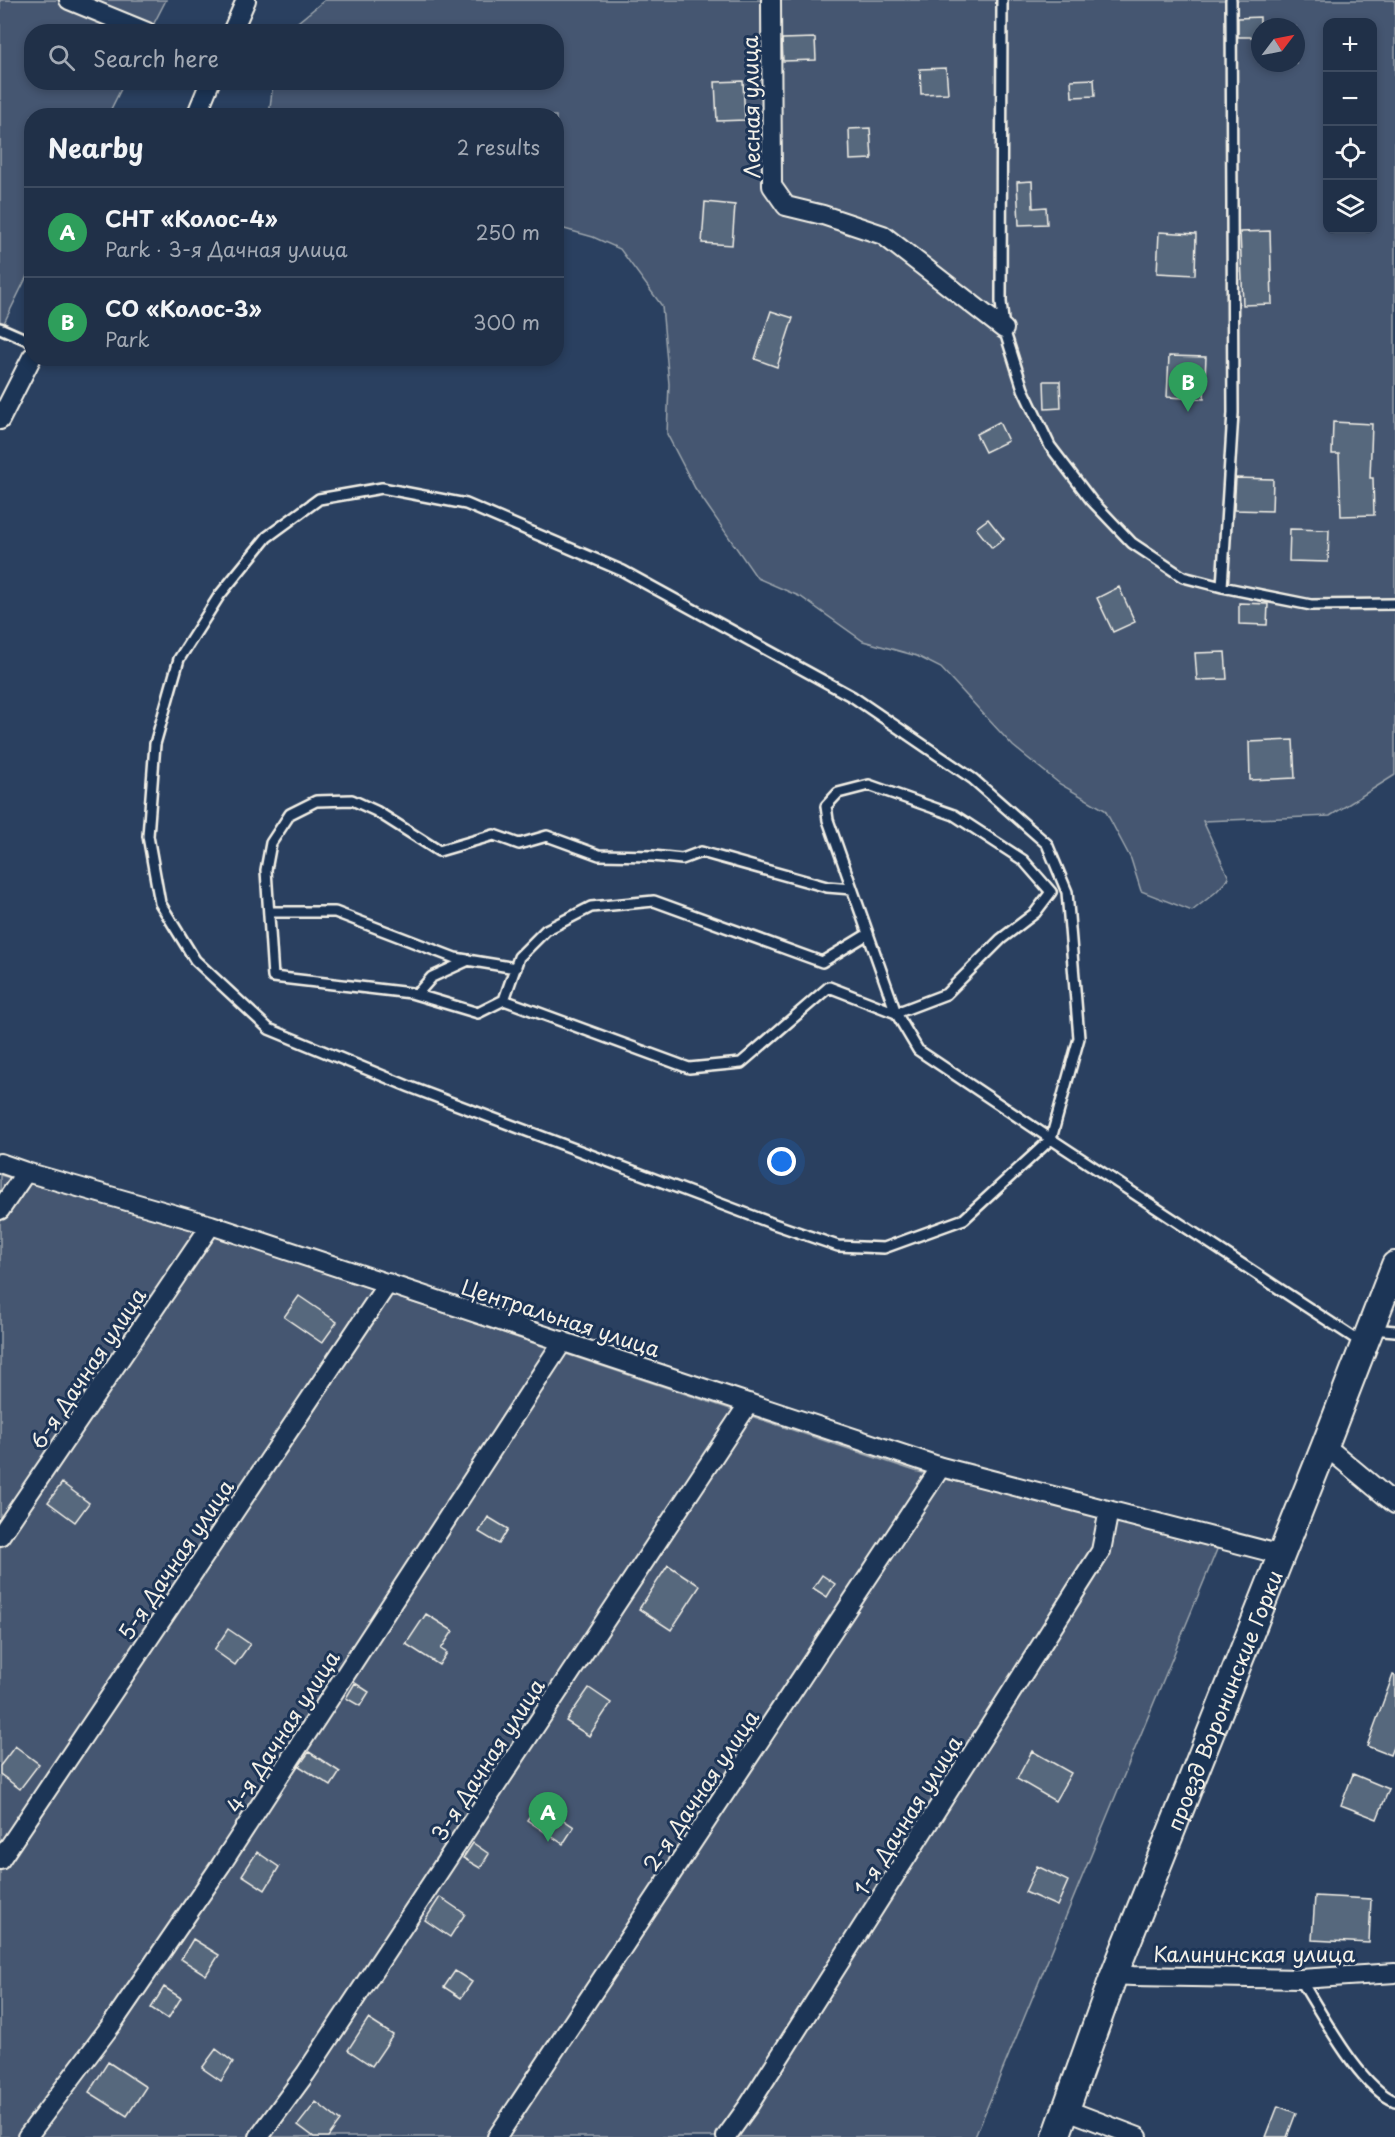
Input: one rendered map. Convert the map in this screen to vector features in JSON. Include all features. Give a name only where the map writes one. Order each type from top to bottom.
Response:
[{"type":"street","points":[[69,0],[128,24]]},
{"type":"street","points":[[236,24],[246,0]]},
{"type":"street","name":"Лесная улица","points":[[771,0],[772,186],[786,206],[823,215],[883,235],[1004,329]]},
{"type":"street","points":[[199,108],[207,90]]},
{"type":"street","points":[[0,420],[27,366]]},
{"type":"street","name":"Центральная улица","points":[[0,1162],[26,1172],[212,1225],[941,1467],[1282,1555]]},
{"type":"street","points":[[0,1210],[26,1172]]},
{"type":"street","name":"6-я Дачная улица","points":[[0,1536],[212,1225]]},
{"type":"street","name":"проезд Воронинские Горки","points":[[1056,2137],[1114,1975],[1324,1448],[1376,1335],[1395,1265]]},
{"type":"street","name":"5-я Дачная улица","points":[[0,1860],[388,1283]]},
{"type":"street","name":"4-я Дачная улица","points":[[27,2137],[112,2025],[221,1865],[563,1341]]},
{"type":"street","name":"3-я Дачная улица","points":[[259,2137],[306,2073],[749,1403]]},
{"type":"street","points":[[1324,1448],[1335,1454],[1395,1504]]},
{"type":"street","name":"2-я Дачная улица","points":[[497,2137],[941,1467]]},
{"type":"street","name":"1-я Дачная улица","points":[[726,2137],[762,2085],[1101,1551],[1109,1510]]},
{"type":"street","name":"Калининская улица","points":[[1114,1975],[1300,1979],[1395,1973]]},
{"type":"street","points":[[1067,2110],[1138,2137]]},
{"type":"lane","points":[[1002,0],[1001,302],[1004,329],[1023,389],[1050,446],[1091,500],[1132,543],[1183,577],[1311,605],[1395,604]]},
{"type":"lane","points":[[1222,587],[1233,413],[1231,0]]},
{"type":"lane","points":[[0,328],[24,338]]},
{"type":"lane","points":[[382,488],[466,504],[623,571],[853,697],[973,779],[1047,844],[1066,892],[1079,1038],[1051,1139],[964,1219],[884,1248],[838,1246],[410,1087],[269,1029],[195,960],[160,903],[148,836],[155,744],[179,659],[219,596],[267,537],[319,499],[382,488]]},
{"type":"lane","points":[[1066,892],[1052,892],[1023,860],[954,816],[869,785],[838,794],[826,806],[828,820],[896,1013],[918,1050],[1051,1139],[1376,1335]]},
{"type":"lane","points":[[852,889],[827,886],[701,852],[682,859],[599,855],[547,836],[519,844],[494,835],[439,850],[376,811],[352,800],[316,801],[290,814],[271,843],[266,870],[273,977],[417,994],[478,1012],[504,1000],[519,957],[546,930],[591,907],[654,901],[822,962],[868,934]]},
{"type":"lane","points":[[504,1000],[689,1068],[741,1063],[829,987],[896,1013],[946,994],[1001,939],[1035,914],[1052,892]]},
{"type":"lane","points":[[269,912],[335,912],[455,957],[516,968]]},
{"type":"lane","points":[[417,994],[432,977],[469,960]]},
{"type":"lane","points":[[1300,1979],[1360,2074],[1388,2098],[1395,2101]]},
{"type":"shaded area","points":[[0,0],[166,0],[154,24],[24,24],[24,90],[120,90],[112,108],[24,108],[24,282],[0,331]]},
{"type":"shaded area","points":[[325,0],[1395,0],[1395,775],[1330,816],[1203,821],[1229,878],[1192,911],[1141,891],[1131,859],[1105,810],[1060,784],[1013,746],[941,668],[917,656],[863,641],[801,597],[757,578],[695,488],[667,434],[669,384],[662,306],[620,249],[593,237],[564,229],[564,108],[270,108],[272,90],[564,90],[564,24],[295,24]]},
{"type":"shaded area","points":[[0,1175],[217,1237],[915,1471],[1218,1547],[975,2137],[0,2137]]},
{"type":"building","points":[[1260,17],[1251,18],[1251,37],[1238,37],[1238,18]]},
{"type":"building","points":[[815,38],[816,60],[783,61],[782,39]]},
{"type":"building","points":[[946,68],[948,93],[921,94],[920,69]]},
{"type":"building","points":[[1094,79],[1095,96],[1072,97],[1071,80]]},
{"type":"building","points":[[743,81],[745,120],[717,121],[715,82]]},
{"type":"building","points":[[870,128],[872,159],[850,160],[849,129]]},
{"type":"building","points":[[1032,181],[1033,208],[1046,207],[1047,224],[1019,225],[1017,182]]},
{"type":"building","points":[[705,202],[735,205],[732,245],[702,243]]},
{"type":"building","points":[[1270,231],[1272,304],[1243,305],[1240,232]]},
{"type":"building","points":[[1159,232],[1196,234],[1195,275],[1157,273]]},
{"type":"building","points":[[771,311],[793,318],[777,367],[755,359]]},
{"type":"building","points":[[1169,356],[1206,357],[1204,399],[1167,397]]},
{"type":"building","points":[[1044,381],[1060,381],[1061,408],[1045,409]]},
{"type":"building","points":[[999,422],[1008,441],[985,452],[976,434]]},
{"type":"building","points":[[1333,422],[1372,424],[1370,478],[1373,478],[1374,515],[1341,516],[1339,454],[1332,454]]},
{"type":"building","points":[[1236,478],[1273,479],[1272,511],[1234,510]]},
{"type":"building","points":[[988,519],[1004,539],[992,548],[976,528]]},
{"type":"building","points":[[1290,529],[1329,530],[1328,562],[1289,561]]},
{"type":"building","points":[[1119,587],[1135,622],[1113,632],[1097,598]]},
{"type":"building","points":[[1239,603],[1268,604],[1267,625],[1239,624]]},
{"type":"building","points":[[1225,652],[1227,679],[1197,680],[1195,653]]},
{"type":"building","points":[[1293,740],[1295,778],[1250,780],[1249,742]]},
{"type":"building","points":[[299,1296],[337,1322],[322,1343],[284,1317]]},
{"type":"building","points":[[62,1483],[89,1503],[75,1522],[48,1502]]},
{"type":"building","points":[[488,1517],[508,1529],[499,1544],[479,1532]]},
{"type":"building","points":[[668,1565],[700,1586],[671,1630],[639,1609]]},
{"type":"building","points":[[822,1575],[835,1584],[827,1597],[813,1588]]},
{"type":"building","points":[[426,1614],[453,1631],[441,1649],[447,1653],[439,1665],[406,1644]]},
{"type":"building","points":[[228,1629],[250,1644],[235,1665],[214,1650]]},
{"type":"building","points":[[1393,1675],[1395,1676],[1395,1742],[1390,1755],[1367,1746]]},
{"type":"building","points":[[355,1683],[369,1692],[360,1706],[346,1698]]},
{"type":"building","points":[[589,1688],[611,1703],[589,1736],[566,1721]]},
{"type":"building","points":[[15,1746],[39,1764],[20,1789],[0,1774],[0,1766]]},
{"type":"building","points":[[1032,1751],[1071,1773],[1055,1801],[1017,1779]]},
{"type":"building","points":[[309,1752],[340,1772],[331,1786],[299,1766]]},
{"type":"building","points":[[1353,1774],[1389,1789],[1377,1819],[1341,1805]]},
{"type":"building","points":[[538,1803],[574,1827],[563,1844],[527,1820]]},
{"type":"building","points":[[473,1843],[489,1854],[480,1868],[463,1858]]},
{"type":"building","points":[[257,1852],[279,1867],[265,1890],[242,1875]]},
{"type":"building","points":[[1037,1866],[1068,1881],[1057,1906],[1025,1892]]},
{"type":"building","points":[[1315,1896],[1371,1899],[1369,1943],[1312,1940]]},
{"type":"building","points":[[440,1897],[465,1914],[450,1937],[425,1920]]},
{"type":"building","points":[[193,1939],[219,1955],[206,1975],[181,1959]]},
{"type":"building","points":[[455,1971],[472,1982],[461,1998],[444,1987]]},
{"type":"building","points":[[164,1987],[181,1998],[168,2019],[151,2008]]},
{"type":"building","points":[[368,2019],[393,2035],[372,2066],[348,2050]]},
{"type":"building","points":[[216,2049],[233,2062],[221,2081],[202,2068]]},
{"type":"building","points":[[108,2062],[146,2087],[127,2116],[89,2092]]},
{"type":"building","points":[[316,2102],[340,2121],[328,2137],[314,2137],[298,2125]]},
{"type":"building","points":[[1278,2106],[1296,2113],[1287,2137],[1266,2137]]},
{"type":"place","name":"СО «Колос-3»","points":[[1188,412]]},
{"type":"place","name":"СНТ «Колос-4»","points":[[548,1842]]}]
